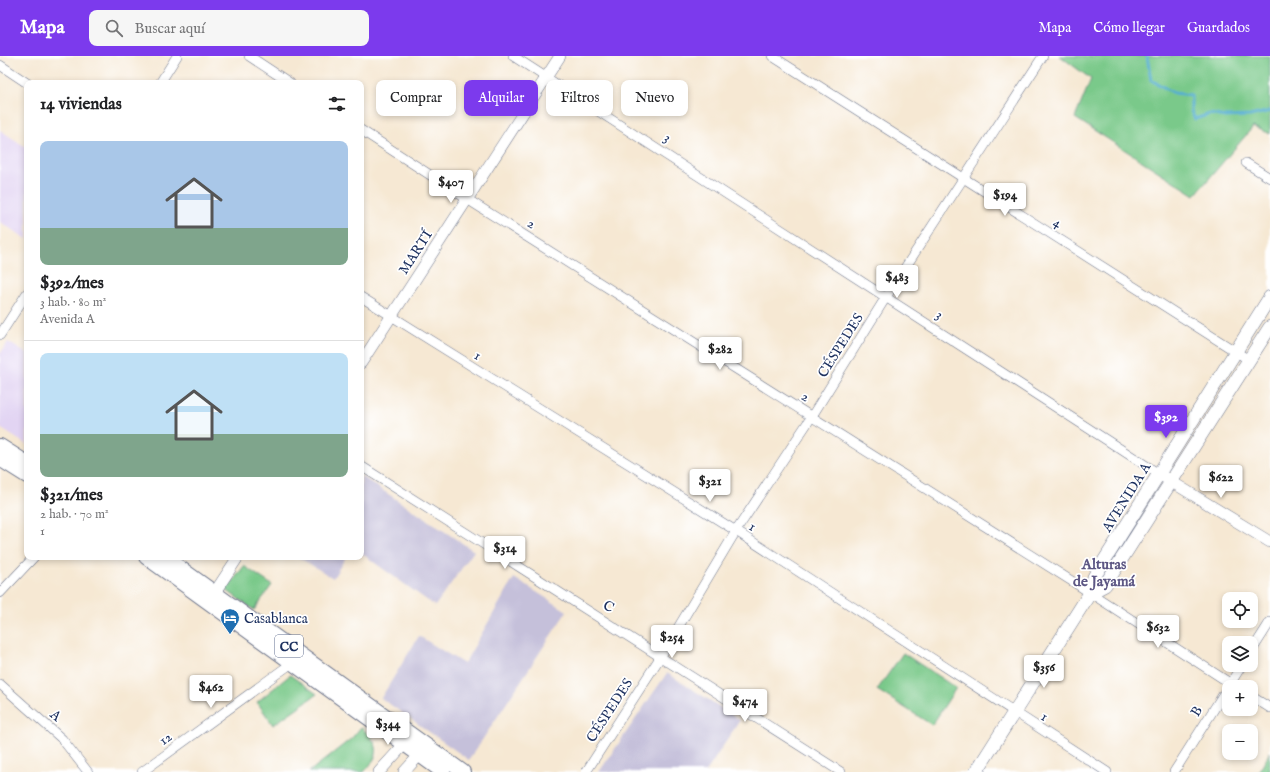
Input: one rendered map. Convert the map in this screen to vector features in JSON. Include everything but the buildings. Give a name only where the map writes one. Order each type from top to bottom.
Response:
[{"type":"main road","name":"AVENIDA A","points":[[976,772],[1090,593],[1094,577],[1270,297]]},
{"type":"main road","name":"AVENIDA A","points":[[1090,593],[1105,585],[1250,360],[1270,326]]},
{"type":"main road","points":[[0,446],[24,461]]},
{"type":"main road","points":[[0,459],[24,474]]},
{"type":"main road","points":[[1126,527],[1137,535]]},
{"type":"main road","name":"CC","points":[[151,560],[212,597],[424,751],[463,772]]},
{"type":"main road","name":"CC","points":[[169,560],[212,597]]},
{"type":"main road","name":"CC","points":[[424,751],[444,772]]},
{"type":"street","points":[[162,80],[177,56]]},
{"type":"street","points":[[249,56],[285,80]]},
{"type":"street","name":"3","points":[[513,56],[1170,482],[1270,542]]},
{"type":"street","name":"MARTÍ","points":[[364,358],[560,56]]},
{"type":"street","name":"4","points":[[772,56],[1250,360]]},
{"type":"street","name":"CÉSPEDES","points":[[586,772],[661,656],[736,531],[812,416],[886,297],[1043,56]]},
{"type":"street","points":[[0,66],[24,81]]},
{"type":"street","name":"2","points":[[364,132],[467,199],[812,416],[1225,680]]},
{"type":"street","points":[[1246,163],[1270,178]]},
{"type":"street","points":[[0,335],[24,298]]},
{"type":"street","name":"1","points":[[364,299],[736,531],[1106,772]]},
{"type":"street","name":"C","points":[[364,468],[841,772]]},
{"type":"street","points":[[0,594],[31,560]]},
{"type":"street","points":[[212,597],[236,560]]},
{"type":"street","points":[[1258,641],[1270,622]]},
{"type":"street","name":"12","points":[[142,772],[298,659]]},
{"type":"street","name":"A","points":[[0,684],[62,739],[88,772]]},
{"type":"street","points":[[1258,700],[1270,708]]},
{"type":"street","name":"B","points":[[1174,772],[1222,701]]},
{"type":"street","points":[[379,772],[409,740]]},
{"type":"street","points":[[404,772],[424,751]]},
{"type":"shaded area","points":[[0,130],[24,146],[24,237],[0,222]]},
{"type":"shaded area","points":[[8,342],[24,352],[24,443],[0,428],[0,354]]},
{"type":"shaded area","points":[[364,478],[474,551],[435,606],[364,555]]},
{"type":"shaded area","points":[[303,560],[344,560],[333,578]]},
{"type":"shaded area","points":[[514,578],[567,611],[469,760],[381,698],[419,636],[464,664]]},
{"type":"shaded area","points":[[667,673],[740,720],[706,772],[599,772]]},
{"type":"green space","points":[[1060,56],[1270,56],[1270,134],[1253,127],[1195,195],[1075,118],[1091,79]]},
{"type":"green space","points":[[244,566],[272,585],[254,610],[226,590]]},
{"type":"green space","points":[[903,653],[956,688],[932,725],[877,690]]},
{"type":"green space","points":[[290,675],[317,694],[273,725],[257,702]]},
{"type":"green space","points":[[361,727],[372,739],[376,749],[374,759],[364,772],[309,772],[352,738]]},
{"type":"green space","points":[[1270,752],[1270,772],[1258,772]]},
{"type":"waterway","points":[[1147,56],[1151,80],[1174,93],[1191,95],[1191,111],[1195,119],[1210,114],[1225,117],[1250,116],[1270,111]]},
{"type":"place","name":"Casablanca","points":[[230,635]]},
{"type":"district","name":"Alturas de Jayamá","points":[[1104,572]]}]
